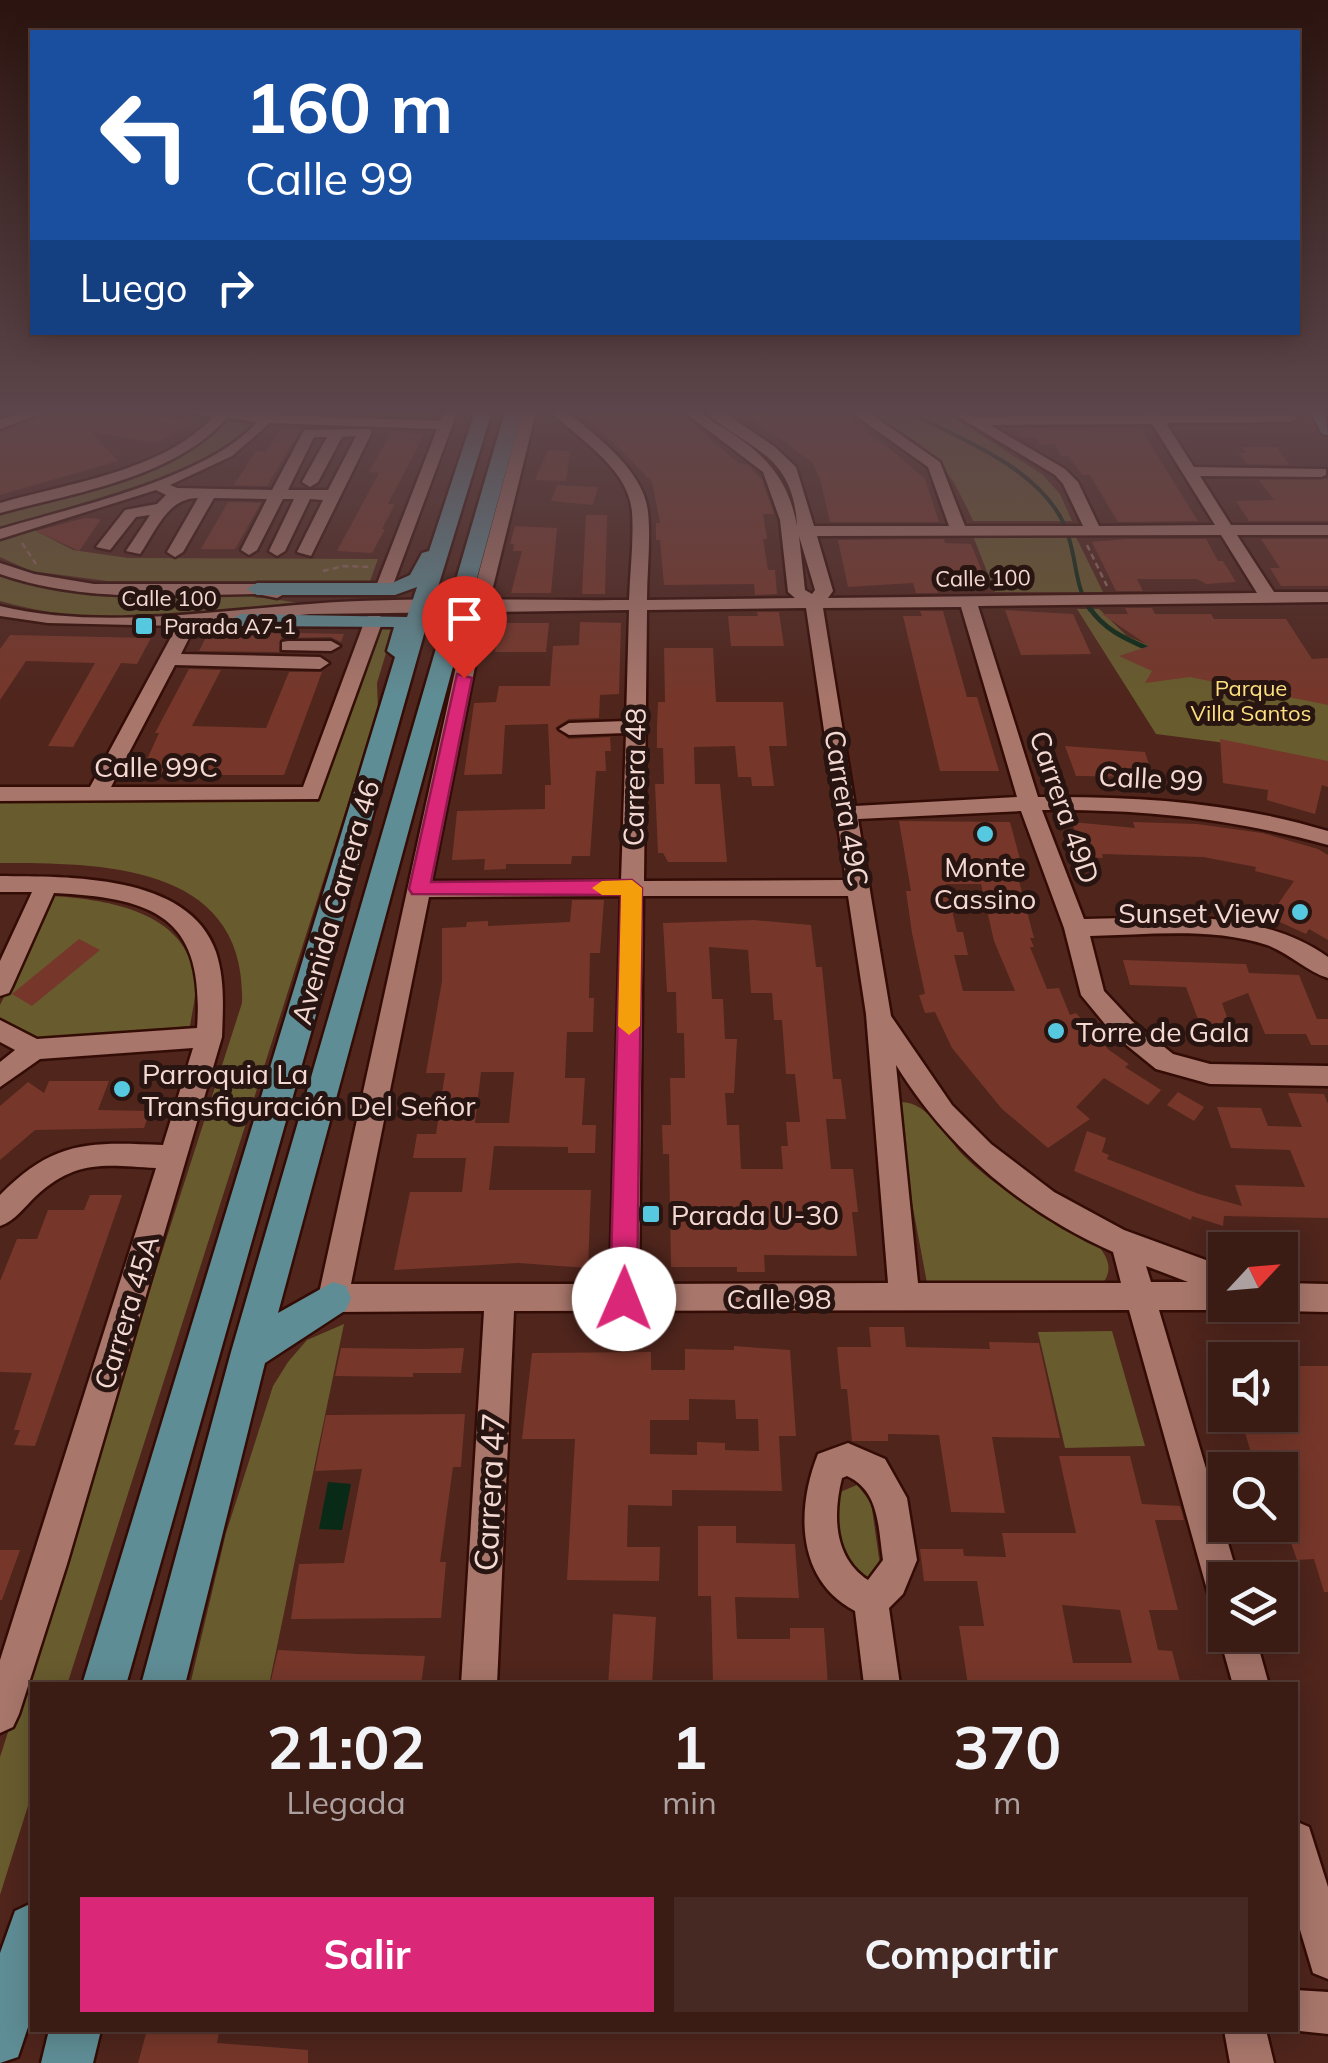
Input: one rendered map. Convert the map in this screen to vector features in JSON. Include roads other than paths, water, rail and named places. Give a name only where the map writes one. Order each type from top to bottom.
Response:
[{"type":"main road","name":"Avenida Carrera 46","points":[[105,1682],[454,504]]},
{"type":"main road","name":"Avenida Carrera 46","points":[[163,1682],[249,1352],[469,601],[487,504]]},
{"type":"main road","points":[[483,518],[494,504]]},
{"type":"main road","points":[[257,589],[406,587],[418,579],[440,525],[448,522]]},
{"type":"main road","points":[[241,620],[399,621],[406,627],[386,689],[392,705]]},
{"type":"main road","points":[[249,1352],[333,1298]]},
{"type":"main road","points":[[3,2022],[30,1934]]},
{"type":"main road","points":[[67,2063],[75,2032]]},
{"type":"street","points":[[2,534],[114,504]]},
{"type":"street","points":[[134,551],[164,504]]},
{"type":"street","points":[[175,552],[203,504]]},
{"type":"street","points":[[249,550],[271,504]]},
{"type":"street","points":[[277,551],[299,504]]},
{"type":"street","points":[[305,552],[328,504]]},
{"type":"street","points":[[384,589],[416,504]]},
{"type":"street","points":[[333,1298],[419,889],[469,601],[502,504]]},
{"type":"street","name":"Carrera 48","points":[[624,1299],[639,504]]},
{"type":"street","name":"Carrera 49C","points":[[782,504],[797,592],[814,603],[860,888],[878,1014],[904,1296]]},
{"type":"street","name":"Carrera 49C","points":[[803,504],[824,591],[814,603]]},
{"type":"street","points":[[949,504],[959,531]]},
{"type":"street","points":[[1076,504],[1082,530]]},
{"type":"street","points":[[1209,504],[1269,598]]},
{"type":"street","points":[[104,547],[130,513],[162,508]]},
{"type":"street","points":[[788,531],[1328,530]]},
{"type":"street","name":"Calle 100","points":[[0,568],[58,583],[106,588],[257,589],[423,601],[814,603],[1269,598],[1325,602]]},
{"type":"street","name":"Calle 100","points":[[2,616],[241,620],[310,609],[423,601]]},
{"type":"street","name":"Carrera 49D","points":[[968,601],[1029,803],[1076,928],[1092,995],[1123,1028],[1164,1062],[1210,1074],[1328,1076]]},
{"type":"street","name":"Calle 99C","points":[[0,794],[312,794],[374,620]]},
{"type":"street","points":[[97,794],[188,621]]},
{"type":"street","points":[[188,644],[320,663]]},
{"type":"street","points":[[168,659],[331,646]]},
{"type":"street","points":[[569,728],[634,727]]},
{"type":"street","name":"Calle 99","points":[[848,812],[1029,803],[1230,812],[1328,838]]},
{"type":"street","points":[[0,884],[47,884],[0,987]]},
{"type":"street","name":"Carrera 45A","points":[[0,1714],[50,1564],[209,1038],[215,979],[201,942],[176,915],[127,892],[47,884]]},
{"type":"street","points":[[419,889],[860,888]]},
{"type":"street","points":[[1076,928],[1217,928],[1283,942],[1328,968]]},
{"type":"street","name":"Carrera 49C","points":[[878,1014],[916,1078],[954,1126],[1008,1174],[1126,1247],[1208,1274]]},
{"type":"street","points":[[0,1030],[34,1049],[209,1038]]},
{"type":"street","points":[[0,1077],[34,1049]]},
{"type":"street","points":[[0,1214],[45,1168],[62,1158],[79,1154],[173,1157]]},
{"type":"street","points":[[1126,1247],[1216,1562]]},
{"type":"street","name":"Calle 98","points":[[333,1298],[1208,1296]]},
{"type":"street","points":[[1298,1297],[1328,1298]]},
{"type":"street","name":"Carrera 47","points":[[478,1682],[500,1299]]},
{"type":"street","points":[[870,1601],[882,1682]]},
{"type":"street","points":[[1242,1652],[1250,1682]]},
{"type":"street","points":[[1298,1852],[1328,1958]]},
{"type":"street","points":[[1298,2011],[1328,2013]]},
{"type":"street","points":[[1245,2032],[1252,2063]]},
{"type":"waterway","points":[[1051,504],[1063,522],[1090,610]]},
{"type":"waterway","points":[[1089,607],[1109,628],[1151,650]]},
{"type":"place","name":"Parada A7-1","points":[[144,626]]},
{"type":"place","name":"Monte Cassino","points":[[985,834]]},
{"type":"place","name":"Sunset View","points":[[1300,912]]},
{"type":"place","name":"Torre de Gala","points":[[1056,1031]]},
{"type":"place","name":"Parroquia La Transfiguración Del Señor","points":[[122,1089]]},
{"type":"place","name":"Parada U-30","points":[[651,1214]]},
{"type":"park label","name":"Parque Villa Santos","points":[[1251,700]]}]
